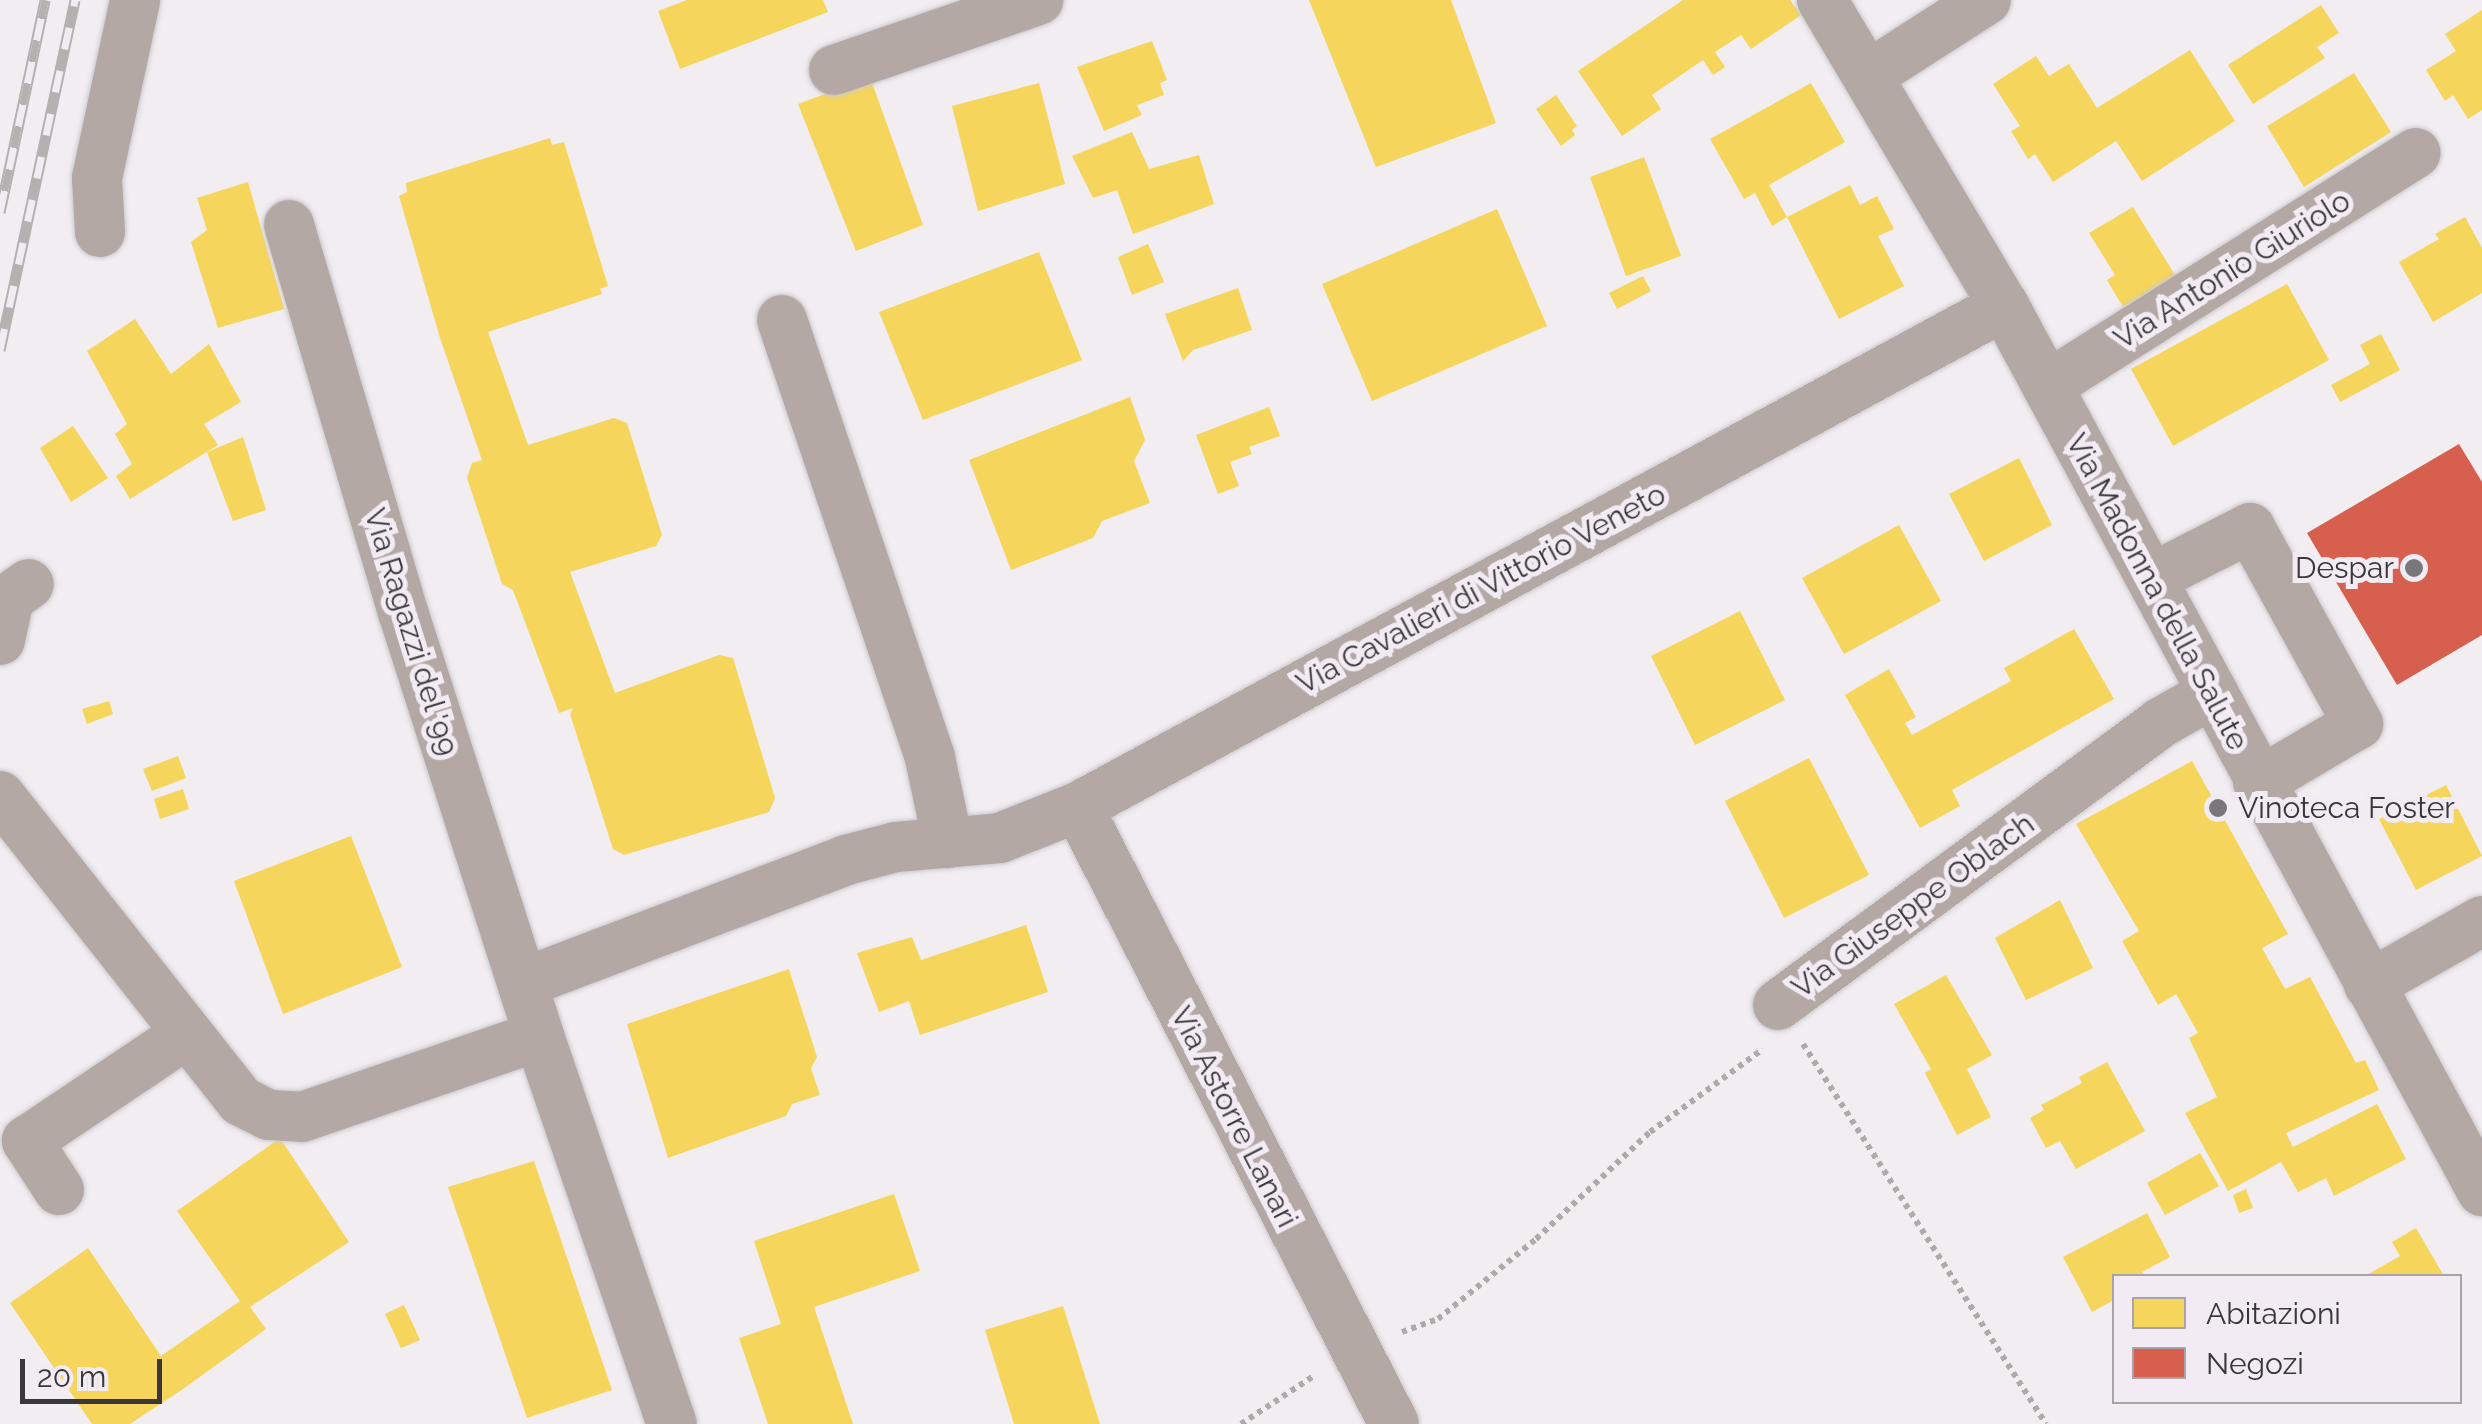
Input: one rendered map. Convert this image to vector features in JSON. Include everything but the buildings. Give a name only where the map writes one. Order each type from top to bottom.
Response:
[{"type":"street","points":[[100,232],[97,178],[135,0]]},
{"type":"street","points":[[834,70],[1038,0]]},
{"type":"street","name":"Via Madonna della Salute","points":[[1822,0],[2004,306],[2154,577],[2258,783],[2482,1191]]},
{"type":"street","points":[[1868,76],[1986,0]]},
{"type":"street","name":"Via Antonio Giuriolo","points":[[2047,386],[2416,153]]},
{"type":"street","name":"Via Ragazzi del '99","points":[[290,225],[403,612],[539,1036],[672,1424]]},
{"type":"street","name":"Via Cavalieri di Vittorio Veneto","points":[[523,982],[846,860],[896,847],[1000,838],[1078,808],[2004,306]]},
{"type":"street","points":[[782,320],[930,758],[948,843]]},
{"type":"street","points":[[2154,577],[2250,528],[2358,724],[2258,783]]},
{"type":"street","points":[[0,640],[9,598],[28,584]]},
{"type":"street","name":"Via Giuseppe Oblach","points":[[1778,1005],[2160,723],[2212,693]]},
{"type":"street","points":[[0,796],[241,1102],[269,1115],[302,1117],[539,1036]]},
{"type":"street","name":"Via Astorre Lanari","points":[[1078,808],[1394,1424]]},
{"type":"street","points":[[2369,985],[2482,921]]},
{"type":"street","points":[[60,1190],[27,1141],[186,1034]]},
{"type":"path","name":"Via Giuseppe Oblach","points":[[1354,1350],[1438,1319],[1536,1239],[1650,1132],[1762,1054],[1778,1005]]},
{"type":"path","points":[[1778,1005],[2046,1424]]},
{"type":"path","points":[[1241,1424],[1354,1350]]},
{"type":"railway","points":[[0,212],[45,0]]},
{"type":"railway","points":[[0,350],[75,0]]},
{"type":"place","name":"Despar","points":[[2414,568]]},
{"type":"place","name":"Vinoteca Foster","points":[[2218,808]]}]
